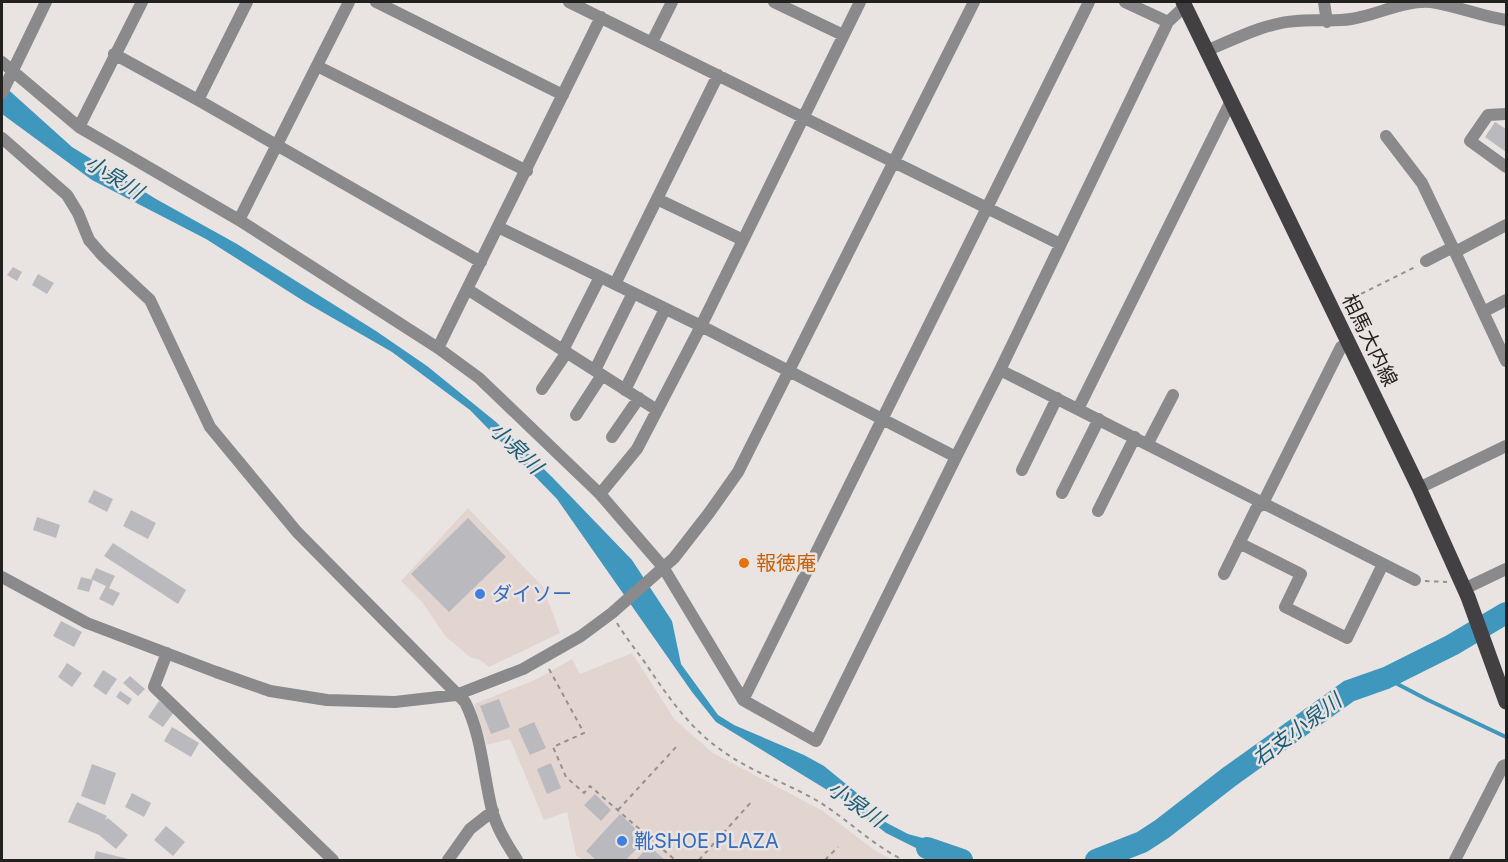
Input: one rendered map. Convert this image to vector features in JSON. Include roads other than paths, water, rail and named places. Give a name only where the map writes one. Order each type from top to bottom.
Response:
[{"type":"main road","name":"相馬大内線","points":[[1184,4],[1419,488],[1485,641],[1506,702]]},
{"type":"street","points":[[2,93],[46,2]]},
{"type":"street","points":[[79,126],[142,2]]},
{"type":"street","points":[[198,100],[247,2]]},
{"type":"street","points":[[239,220],[349,2]]},
{"type":"street","points":[[376,2],[563,95]]},
{"type":"street","points":[[569,2],[1060,244]]},
{"type":"street","points":[[652,42],[672,2]]},
{"type":"street","points":[[774,2],[843,35]]},
{"type":"street","points":[[600,494],[637,448],[860,2]]},
{"type":"street","points":[[2,577],[87,623],[216,672],[270,691],[327,700],[394,702],[456,695],[524,669],[581,636],[612,613],[674,558],[738,472],[974,2]]},
{"type":"street","points":[[743,700],[1089,2]]},
{"type":"street","points":[[1125,2],[1168,22]]},
{"type":"street","points":[[1324,2],[1327,22]]},
{"type":"street","points":[[1206,51],[1271,25],[1297,21],[1327,22],[1361,17],[1409,2],[1430,2],[1484,17],[1506,20]]},
{"type":"street","points":[[2,62],[79,126],[239,220],[438,348],[478,378],[600,494],[663,567],[743,700],[816,741],[1000,370],[1168,22],[1184,4]]},
{"type":"street","points":[[438,348],[601,17]]},
{"type":"street","points":[[114,54],[480,262]]},
{"type":"street","points":[[316,66],[527,171]]},
{"type":"street","points":[[615,284],[718,75]]},
{"type":"street","points":[[1078,409],[1231,101]]},
{"type":"street","points":[[1506,114],[1488,115],[1470,141],[1506,167]]},
{"type":"street","points":[[1386,136],[1422,183],[1506,361]]},
{"type":"street","points":[[2,138],[67,195],[78,213],[89,240],[150,300],[210,427],[297,532],[465,702],[473,719],[498,828],[517,861]]},
{"type":"street","points":[[657,199],[743,240]]},
{"type":"street","points":[[1426,261],[1506,225]]},
{"type":"street","points":[[498,227],[700,326],[956,457]]},
{"type":"street","points":[[542,388],[565,351],[600,277]]},
{"type":"street","points":[[467,289],[657,410]]},
{"type":"street","points":[[576,415],[599,373],[633,293]]},
{"type":"street","points":[[1483,312],[1506,300]]},
{"type":"street","points":[[625,390],[665,309]]},
{"type":"street","points":[[1224,574],[1256,509],[1263,503],[1341,347],[1348,343]]},
{"type":"street","points":[[1000,370],[1415,580]]},
{"type":"street","points":[[1148,443],[1173,395]]},
{"type":"street","points":[[612,437],[639,398]]},
{"type":"street","points":[[1022,470],[1057,398]]},
{"type":"street","points":[[1062,493],[1099,419]]},
{"type":"street","points":[[1098,511],[1135,437]]},
{"type":"street","points":[[1419,488],[1506,446]]},
{"type":"street","points":[[1239,543],[1302,574],[1285,607],[1347,638],[1383,564]]},
{"type":"street","points":[[1464,590],[1506,569]]},
{"type":"street","points":[[167,653],[154,687],[333,861]]},
{"type":"street","points":[[1455,861],[1503,766],[1506,765]]},
{"type":"street","points":[[448,861],[470,829],[493,811]]},
{"type":"water","points":[[2,84],[72,147],[156,199],[237,244],[376,331],[427,366],[496,422],[632,560],[672,621],[681,664],[718,715],[734,725],[824,766],[857,793],[868,811],[887,823],[908,834],[963,849],[955,860],[940,860],[886,833],[842,799],[716,722],[692,692],[557,499],[470,410],[392,352],[305,302],[206,239],[92,180],[2,114]]},
{"type":"waterway","name":"右支小泉川","points":[[1096,860],[1142,842],[1162,829],[1229,777],[1349,691],[1386,678],[1452,645],[1506,613]]},
{"type":"waterway","points":[[1386,678],[1506,737]]},
{"type":"waterway","name":"小泉川","points":[[927,848],[962,860]]},
{"type":"place","name":"報徳庵","points":[[744,563]]},
{"type":"place","name":"ダイソー","points":[[480,594]]},
{"type":"place","name":"靴SHOE PLAZA","points":[[622,841]]}]
